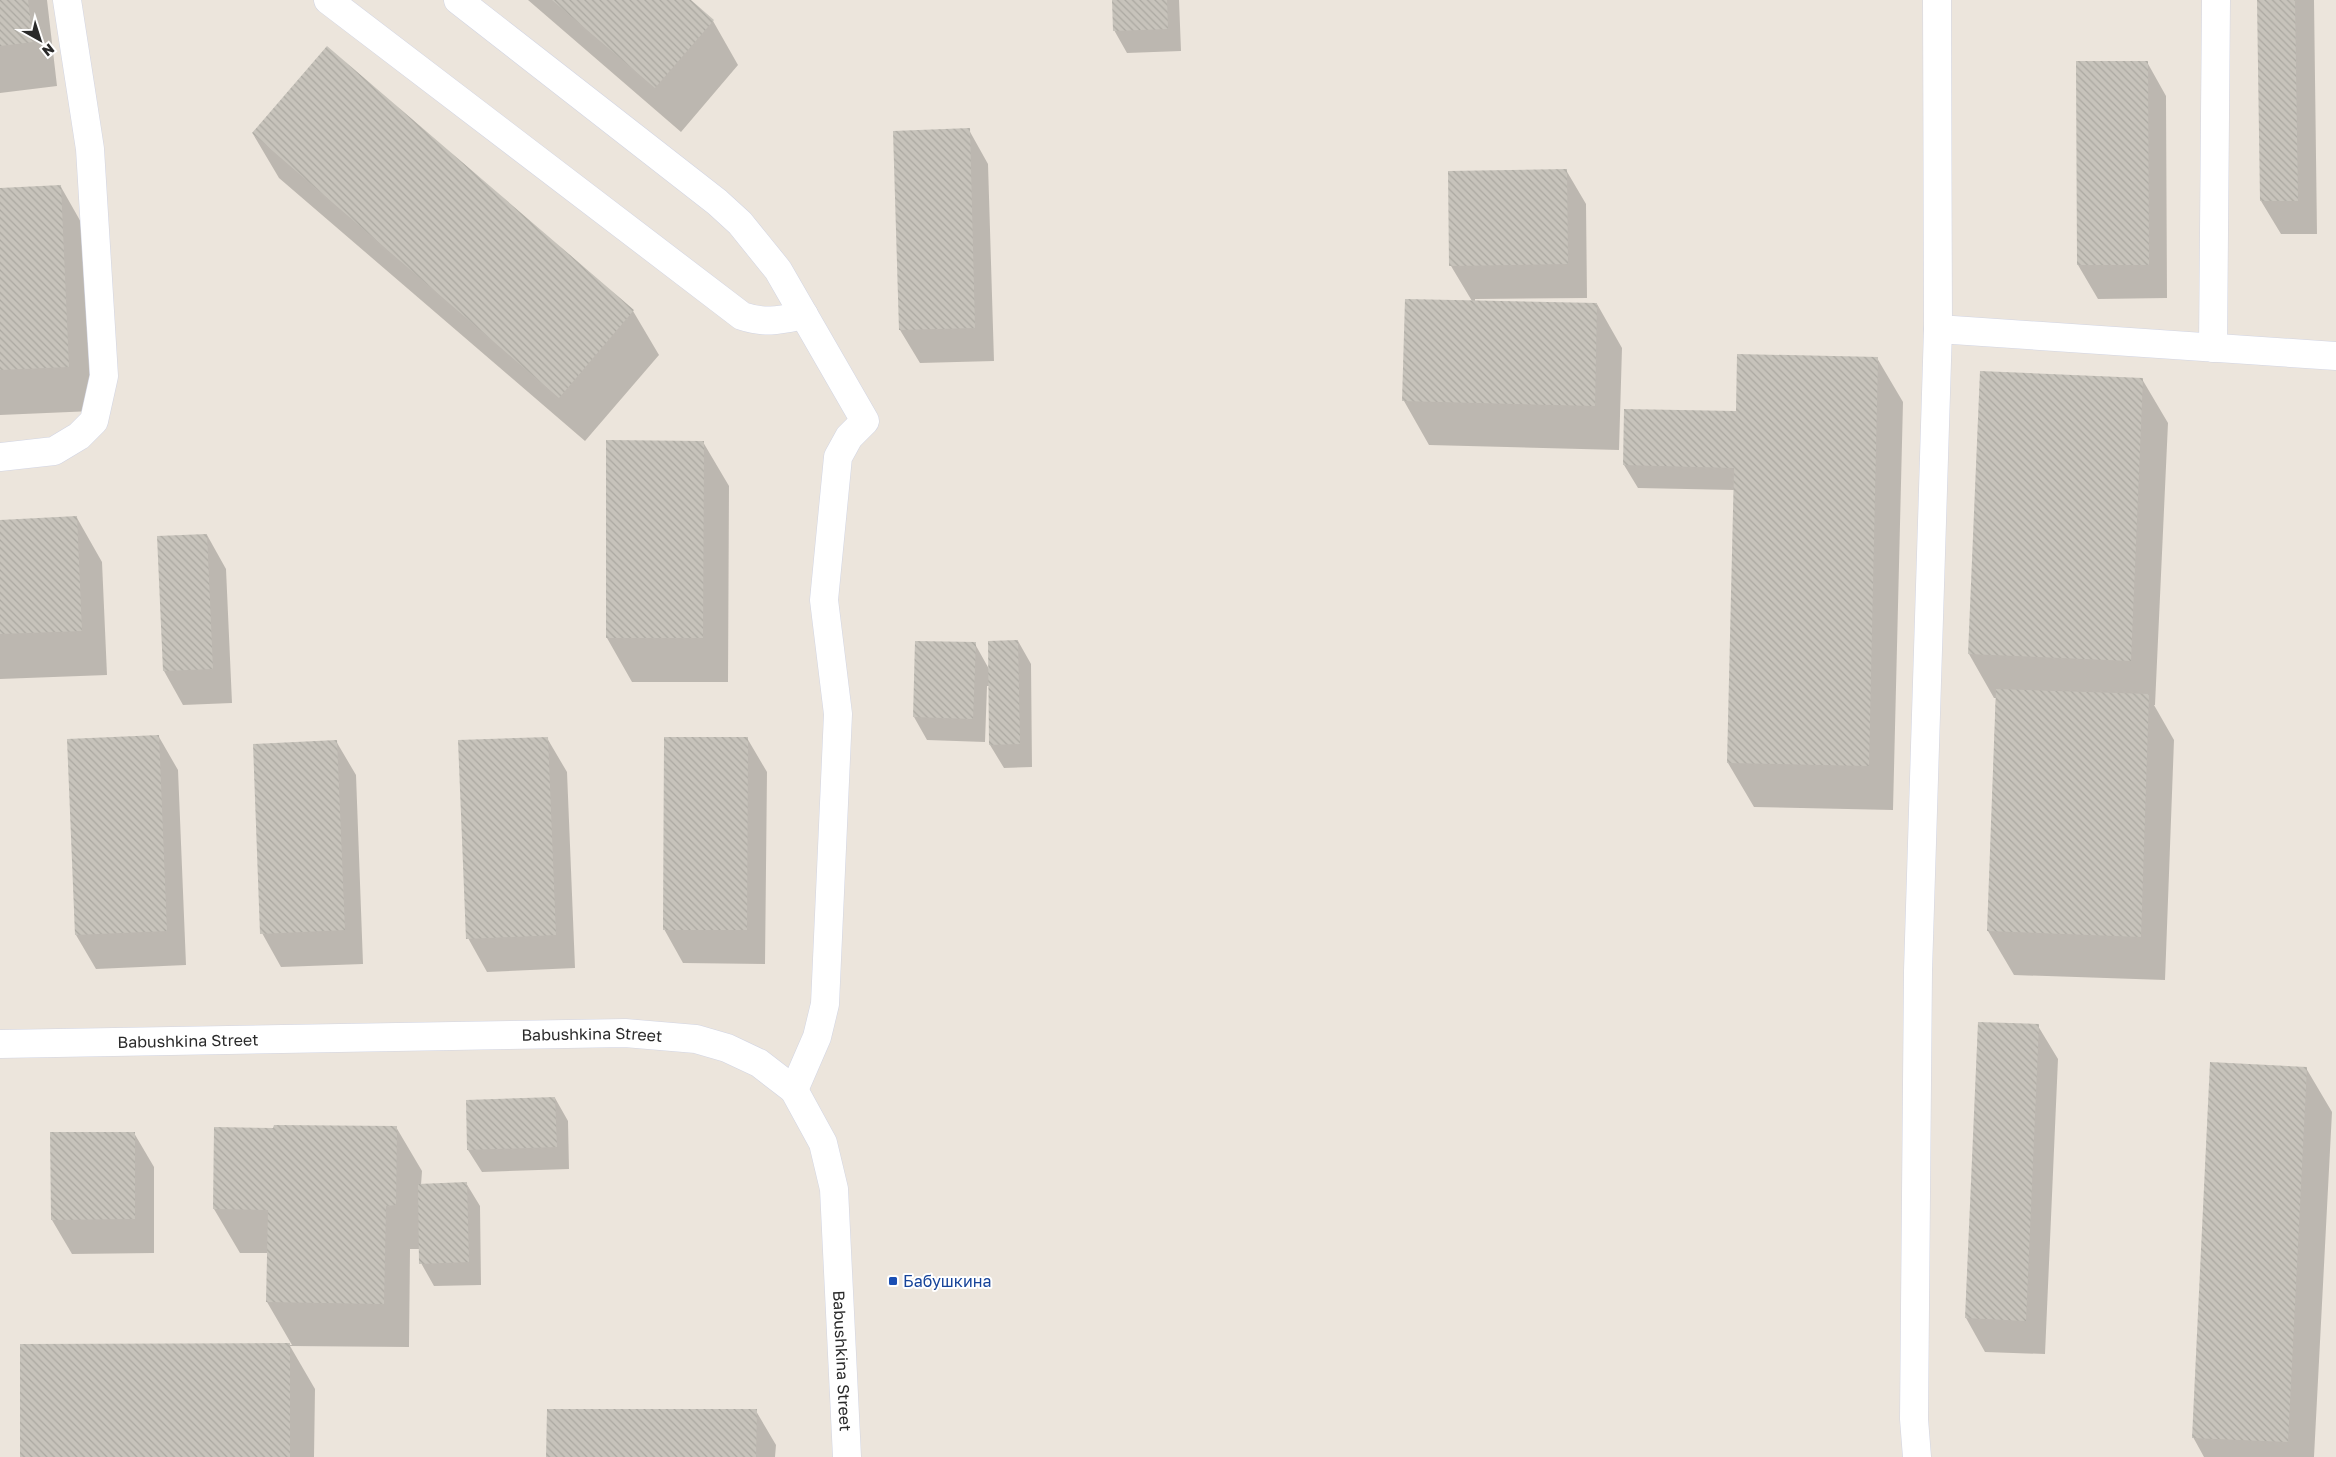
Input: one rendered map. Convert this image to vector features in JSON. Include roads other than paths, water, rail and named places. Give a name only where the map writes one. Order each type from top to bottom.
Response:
[{"type":"street","points":[[0,457],[54,451],[79,436],[94,421],[104,376],[90,149],[67,0]]},
{"type":"street","points":[[328,0],[742,316],[758,322],[776,321],[804,315]]},
{"type":"street","points":[[458,0],[717,202],[740,223],[778,270],[865,421],[849,436],[838,457],[824,600],[838,714],[824,1004],[817,1037],[794,1090]]},
{"type":"street","points":[[1916,1457],[1914,1419],[1918,971],[1938,330],[1937,0]]},
{"type":"street","points":[[2213,348],[2216,0]]},
{"type":"street","points":[[1938,330],[2336,356]]},
{"type":"street","name":"Babushkina Street","points":[[0,1044],[626,1033],[696,1039],[727,1048],[759,1063],[794,1090],[823,1143],[834,1189],[847,1457]]},
{"type":"place","name":"Бабушкина","points":[[893,1281]]}]
